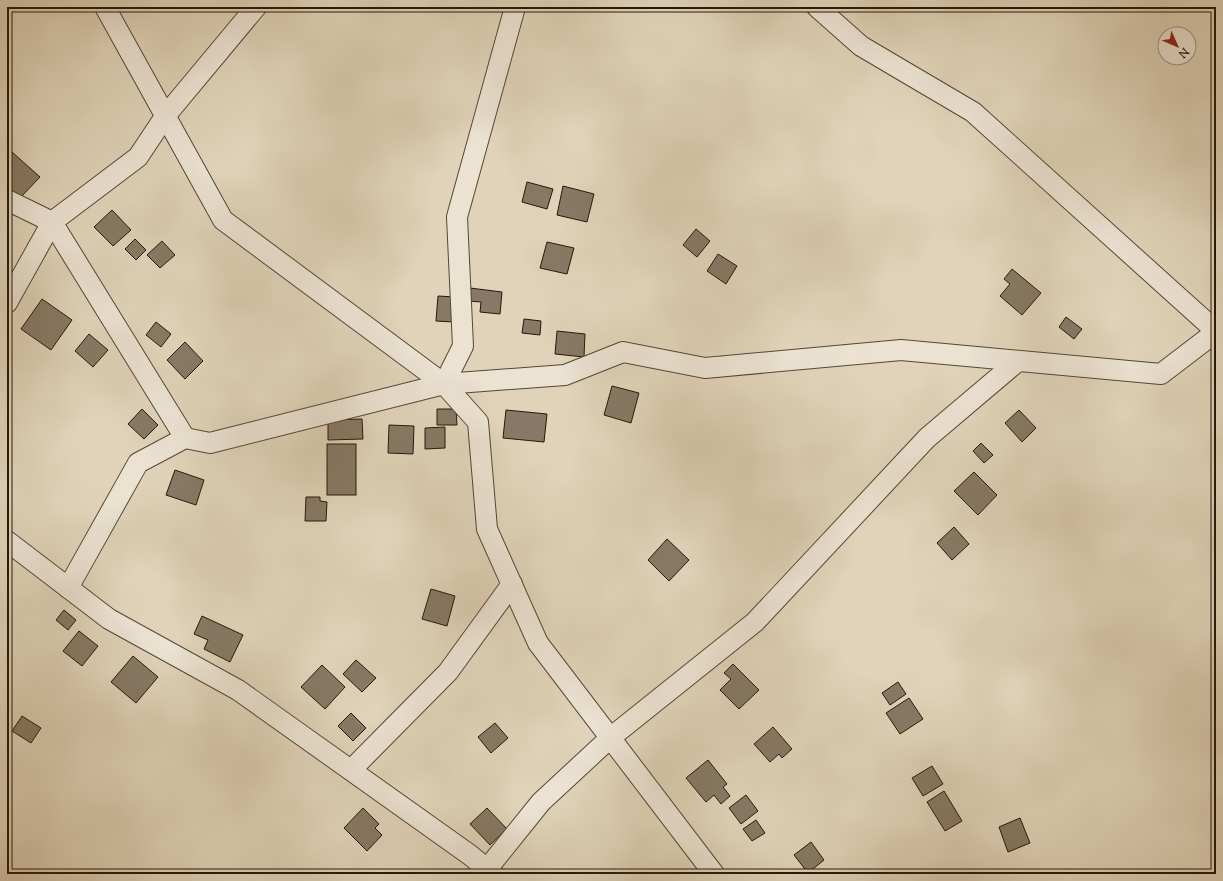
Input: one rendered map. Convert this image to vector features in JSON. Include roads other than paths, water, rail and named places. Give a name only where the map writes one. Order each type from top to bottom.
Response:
[{"type":"street","points":[[105,7],[223,220],[444,384],[478,422],[487,529],[538,643],[714,874]]},
{"type":"street","points":[[7,303],[52,222],[138,157],[166,115],[256,7]]},
{"type":"street","points":[[444,384],[463,346],[457,217],[515,7]]},
{"type":"street","points":[[68,588],[138,463],[185,438],[210,443],[444,384],[566,375],[623,352],[705,368],[901,350],[1161,374],[1216,332],[973,112],[861,46],[818,7]]},
{"type":"street","points":[[7,200],[52,222],[185,438]]},
{"type":"street","points":[[7,542],[108,619],[238,690],[470,855],[490,872],[541,802],[610,738],[755,622],[927,438],[1018,361]]},
{"type":"street","points":[[350,770],[448,672],[512,584]]}]
